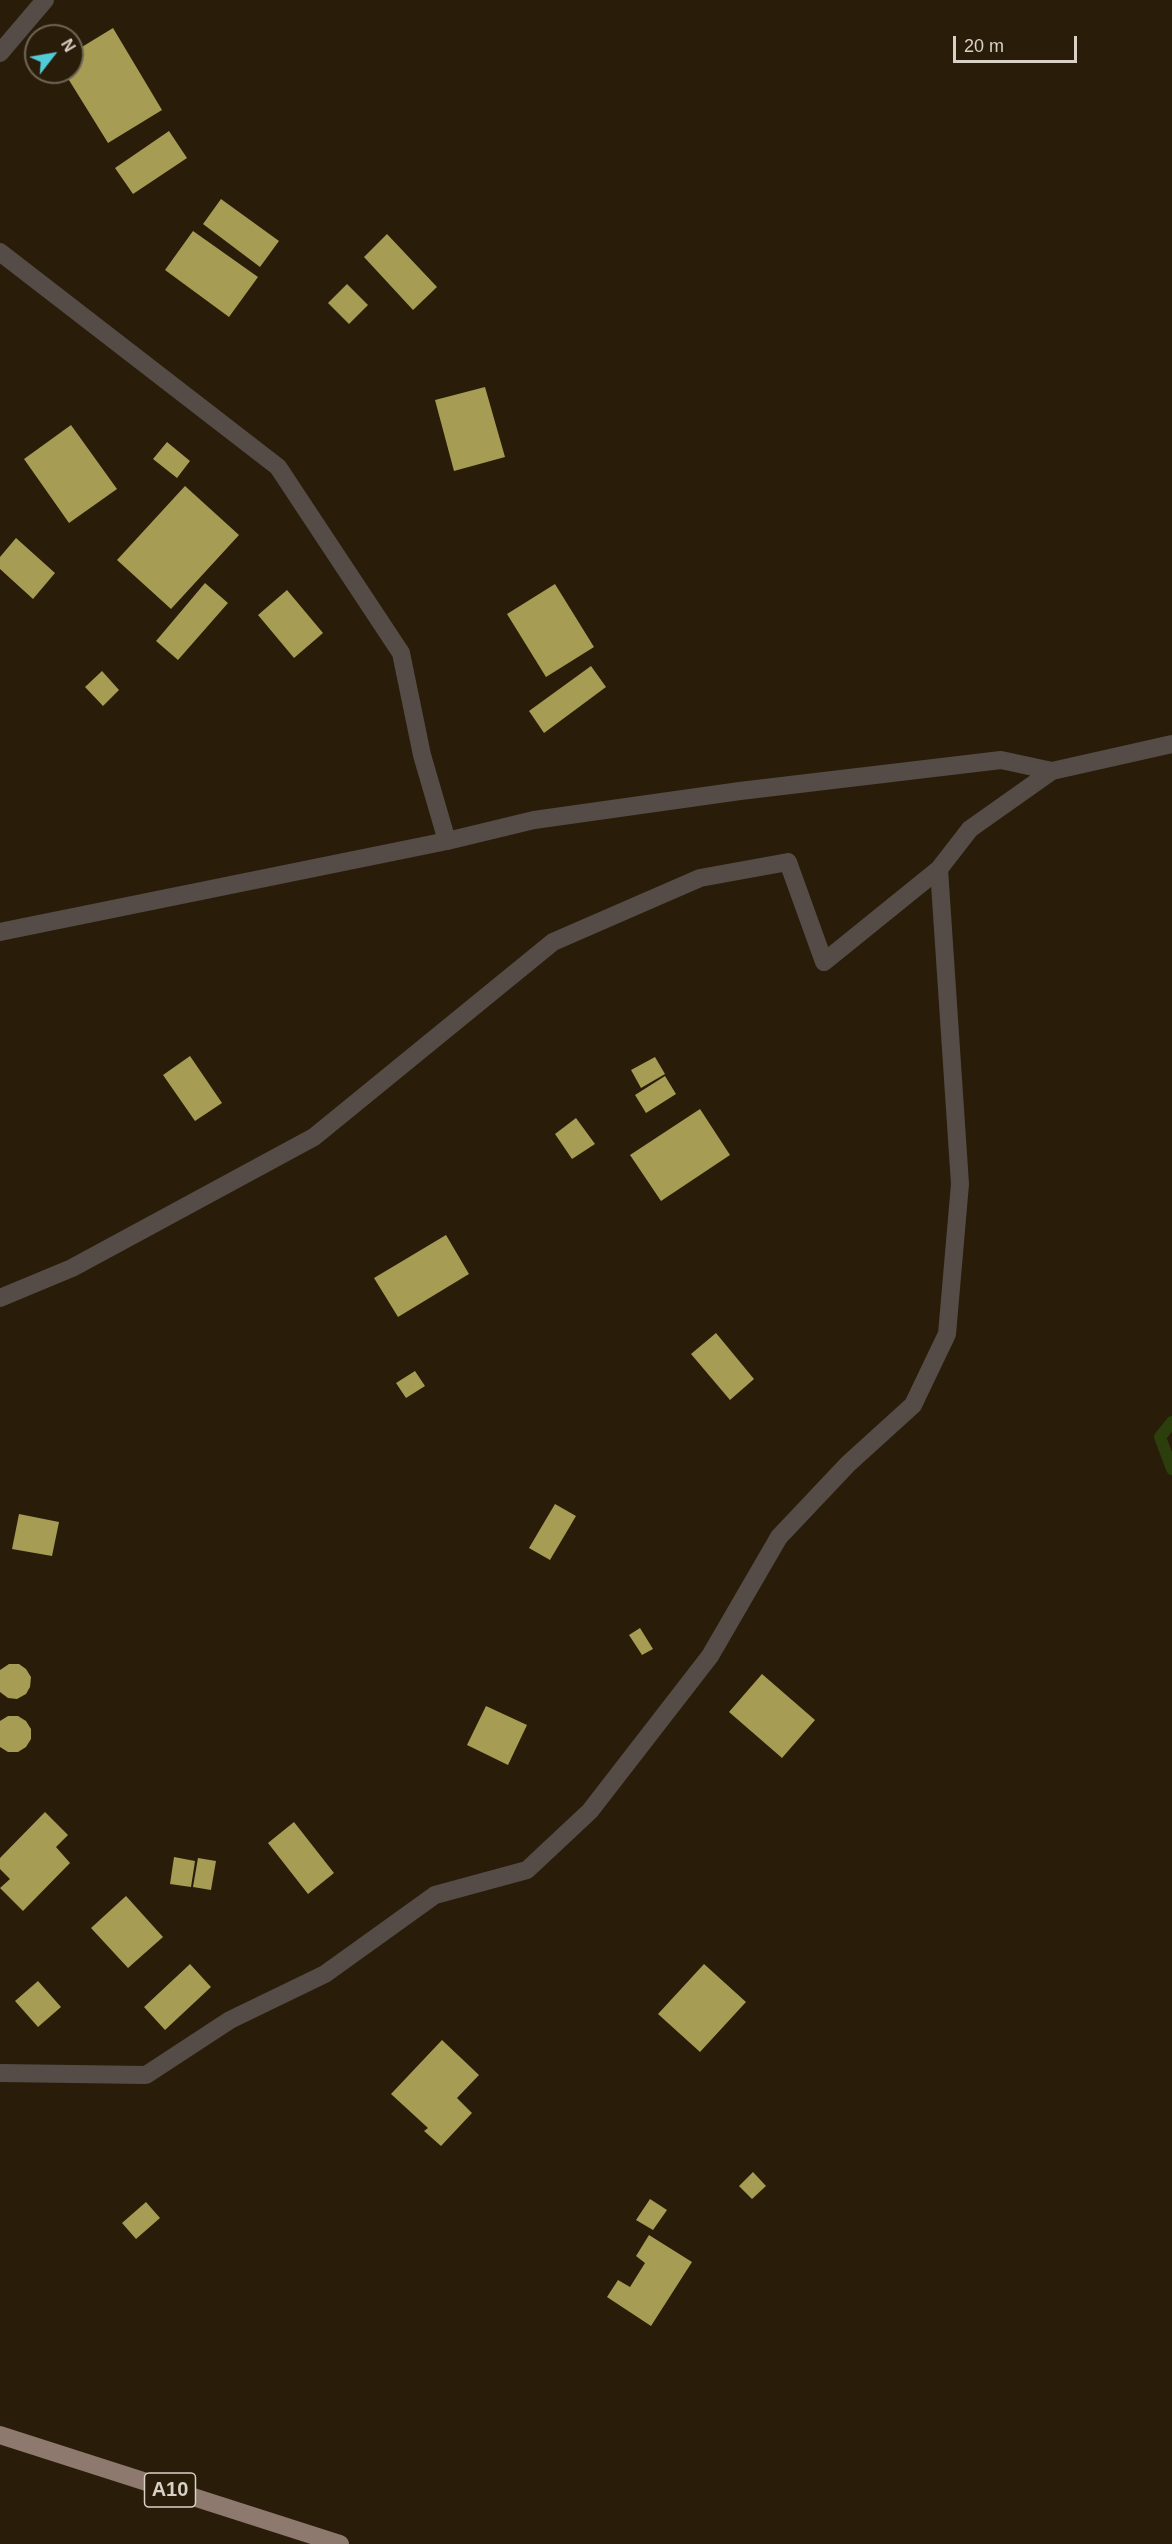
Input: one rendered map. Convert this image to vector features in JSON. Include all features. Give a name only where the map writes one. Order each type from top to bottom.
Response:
[{"type":"main road","name":"A10","points":[[0,2435],[340,2544]]},
{"type":"street","points":[[0,53],[45,0]]},
{"type":"street","points":[[0,252],[278,467],[401,653],[422,755],[447,841]]},
{"type":"street","points":[[0,1298],[72,1268],[314,1137],[553,942],[700,878],[788,862],[824,962],[939,869],[970,829],[1052,771],[1172,744]]},
{"type":"street","points":[[0,932],[447,841],[534,820],[740,791],[1000,760],[1052,771]]},
{"type":"street","points":[[0,2073],[146,2075],[230,2020],[325,1974],[435,1895],[527,1870],[590,1811],[710,1656],[779,1537],[848,1464],[914,1405],[947,1334],[960,1184],[939,869]]},
{"type":"building","points":[[113,28],[162,110],[108,143],[71,84],[84,84],[84,46]]},
{"type":"building","points":[[169,131],[187,158],[133,194],[115,168]]},
{"type":"building","points":[[221,199],[279,241],[260,267],[203,224]]},
{"type":"building","points":[[193,231],[258,277],[229,317],[165,270]]},
{"type":"building","points":[[387,234],[437,287],[413,310],[364,257]]},
{"type":"building","points":[[347,284],[368,305],[349,324],[328,303]]},
{"type":"building","points":[[485,387],[505,457],[454,471],[435,400]]},
{"type":"building","points":[[71,425],[117,489],[69,523],[24,459]]},
{"type":"building","points":[[167,442],[190,461],[177,478],[153,459]]},
{"type":"building","points":[[185,486],[239,535],[171,609],[117,560]]},
{"type":"building","points":[[16,538],[55,573],[33,599],[0,569],[0,557]]},
{"type":"building","points":[[205,583],[228,603],[178,660],[156,641]]},
{"type":"building","points":[[555,584],[594,647],[546,677],[507,614]]},
{"type":"building","points":[[287,590],[323,633],[294,658],[258,615]]},
{"type":"building","points":[[591,666],[606,687],[544,733],[529,711]]},
{"type":"building","points":[[102,671],[119,690],[103,706],[85,687]]},
{"type":"building","points":[[190,1056],[222,1103],[195,1121],[163,1075]]},
{"type":"building","points":[[655,1057],[665,1074],[641,1088],[631,1070]]},
{"type":"building","points":[[665,1076],[676,1094],[646,1113],[635,1095]]},
{"type":"building","points":[[700,1109],[730,1155],[661,1201],[630,1155]]},
{"type":"building","points":[[576,1118],[595,1144],[572,1159],[555,1134]]},
{"type":"building","points":[[446,1235],[469,1274],[398,1317],[374,1278]]},
{"type":"building","points":[[716,1333],[754,1379],[730,1400],[691,1354]]},
{"type":"building","points":[[415,1371],[425,1386],[406,1398],[396,1383]]},
{"type":"building","points":[[555,1504],[576,1516],[550,1560],[529,1548]]},
{"type":"building","points":[[19,1514],[59,1522],[52,1556],[12,1549]]},
{"type":"building","points":[[640,1628],[653,1649],[642,1655],[629,1635]]},
{"type":"building","points":[[9,1664],[19,1664],[31,1677],[30,1687],[26,1694],[17,1699],[8,1698],[0,1692],[0,1670]]},
{"type":"building","points":[[762,1674],[815,1720],[782,1758],[729,1712]]},
{"type":"building","points":[[486,1706],[527,1725],[508,1765],[467,1745]]},
{"type":"building","points":[[8,1716],[18,1716],[26,1721],[31,1729],[31,1739],[26,1747],[18,1752],[8,1752],[0,1747],[0,1721]]},
{"type":"building","points":[[45,1812],[68,1835],[56,1847],[70,1863],[23,1911],[0,1888],[10,1879],[0,1869],[0,1858]]},
{"type":"building","points":[[294,1822],[334,1873],[308,1894],[268,1843]]},
{"type":"building","points":[[174,1857],[195,1861],[191,1887],[170,1884]]},
{"type":"building","points":[[198,1858],[216,1861],[211,1890],[193,1887]]},
{"type":"building","points":[[126,1896],[163,1937],[128,1968],[91,1928]]},
{"type":"building","points":[[190,1964],[211,1987],[165,2030],[144,2007]]},
{"type":"building","points":[[704,1964],[746,2002],[700,2052],[658,2014]]},
{"type":"building","points":[[38,1981],[61,2007],[38,2027],[15,2001]]},
{"type":"building","points":[[442,2040],[479,2075],[457,2098],[472,2113],[441,2146],[424,2131],[428,2128],[391,2094]]},
{"type":"building","points":[[753,2172],[766,2186],[752,2199],[739,2186]]},
{"type":"building","points":[[650,2199],[667,2210],[653,2230],[636,2220]]},
{"type":"building","points":[[146,2202],[160,2218],[136,2239],[122,2223]]},
{"type":"building","points":[[649,2235],[692,2262],[651,2326],[607,2297],[618,2280],[630,2287],[645,2263],[636,2256]]},
{"type":"waterway","points":[[1172,1422],[1160,1437],[1172,1469]]}]
